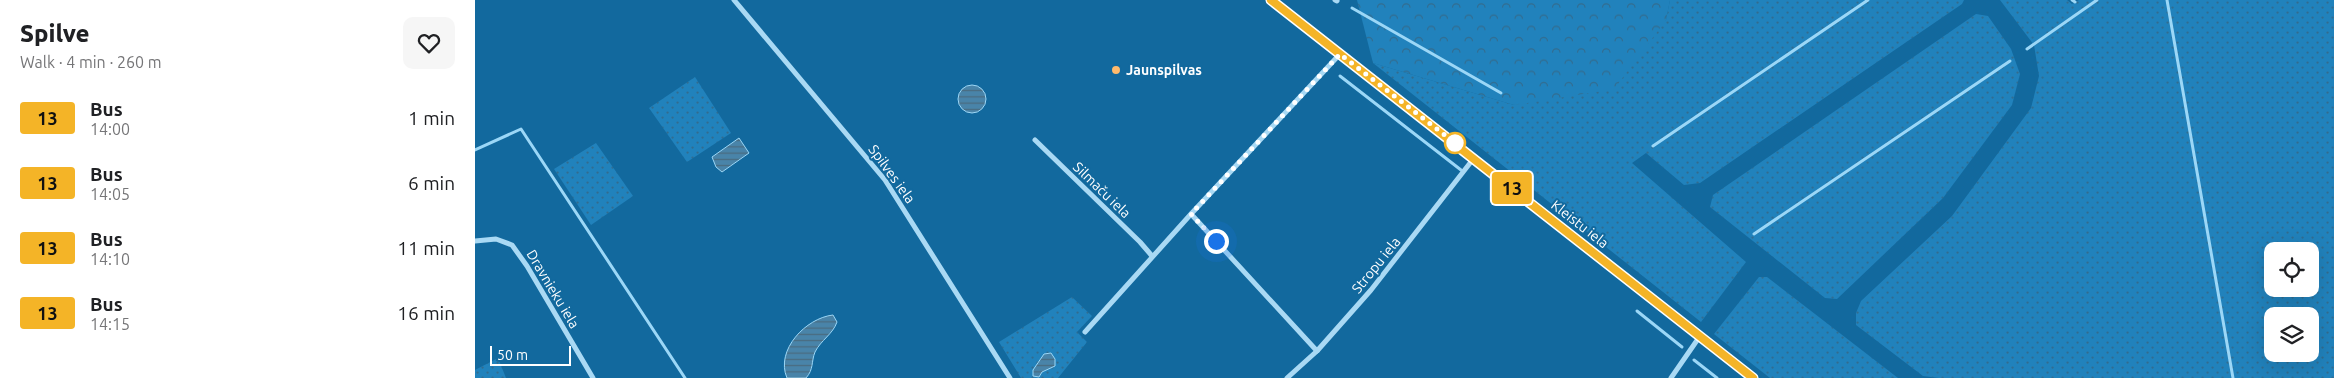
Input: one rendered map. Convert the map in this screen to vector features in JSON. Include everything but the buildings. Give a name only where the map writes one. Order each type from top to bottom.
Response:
[{"type":"street","name":"Spilves iela","points":[[734,0],[885,180],[1010,378]]},
{"type":"street","name":"Kleistu iela","points":[[1271,0],[1753,378]]},
{"type":"street","points":[[1085,332],[1152,256],[1340,54]]},
{"type":"street","name":"Silmaču iela","points":[[1035,140],[1152,256]]},
{"type":"street","name":"Stropu iela","points":[[1287,378],[1317,351],[1371,290],[1474,158]]},
{"type":"street","points":[[1191,214],[1317,351]]},
{"type":"street","name":"Dravnieku iela","points":[[475,241],[496,239],[512,245],[527,266],[593,378]]},
{"type":"street","points":[[1671,378],[1700,336]]},
{"type":"green space","points":[[1357,0],[1670,0],[1666,20],[1614,89],[1514,105],[1373,63]]},
{"type":"green space","points":[[1670,0],[1964,0],[1962,4],[1700,183],[1684,185],[1646,153],[1632,163],[1746,262],[1701,322],[1373,63],[1514,105],[1666,20]]},
{"type":"green space","points":[[2000,0],[2067,0],[2072,4],[2079,0],[2334,0],[2334,378],[1939,378],[1923,376],[1856,325],[1856,313],[1861,301],[1952,216],[2031,108],[2039,76],[2034,45]]},
{"type":"green space","points":[[1976,14],[1988,16],[2011,49],[2020,74],[2012,105],[1943,198],[1837,299],[1825,298],[1710,207],[1713,195]]},
{"type":"green space","points":[[695,77],[731,133],[687,162],[649,108]]},
{"type":"green space","points":[[596,143],[633,196],[591,225],[554,169]]},
{"type":"green space","points":[[1759,277],[1767,277],[1898,378],[1770,378],[1714,334]]},
{"type":"green space","points":[[1072,297],[1092,316],[1077,332],[1087,342],[1058,378],[1021,378],[999,342]]},
{"type":"green space","points":[[498,358],[506,378],[475,378],[475,370]]},
{"type":"shaded area","points":[[972,85],[982,89],[986,99],[982,109],[972,113],[962,109],[958,99],[962,89]]},
{"type":"shaded area","points":[[739,138],[749,153],[722,172],[716,167],[712,157]]},
{"type":"shaded area","points":[[833,315],[837,322],[833,330],[815,352],[809,375],[806,378],[787,378],[784,367],[785,357],[795,337],[813,322]]},
{"type":"shaded area","points":[[1051,353],[1055,359],[1055,366],[1042,372],[1039,377],[1033,376],[1033,370],[1044,354]]},
{"type":"waterway","points":[[1653,146],[1868,0]]},
{"type":"waterway","points":[[2027,49],[2097,0]]},
{"type":"waterway","points":[[2167,0],[2233,378]]},
{"type":"waterway","points":[[1352,8],[1501,93]]},
{"type":"waterway","points":[[1754,234],[2010,61]]},
{"type":"waterway","points":[[1340,76],[1461,170]]},
{"type":"waterway","points":[[475,150],[521,129],[685,378]]},
{"type":"waterway","points":[[1637,311],[1682,347]]},
{"type":"waterway","points":[[1694,360],[1717,378]]},
{"type":"bus line","name":"13","points":[[1271,0],[1753,378]]},
{"type":"place","name":"Jaunspilvas","points":[[1116,70]]},
{"type":"route","points":[[1216,241],[1191,214],[1340,54],[1459,146],[1455,143]]}]
